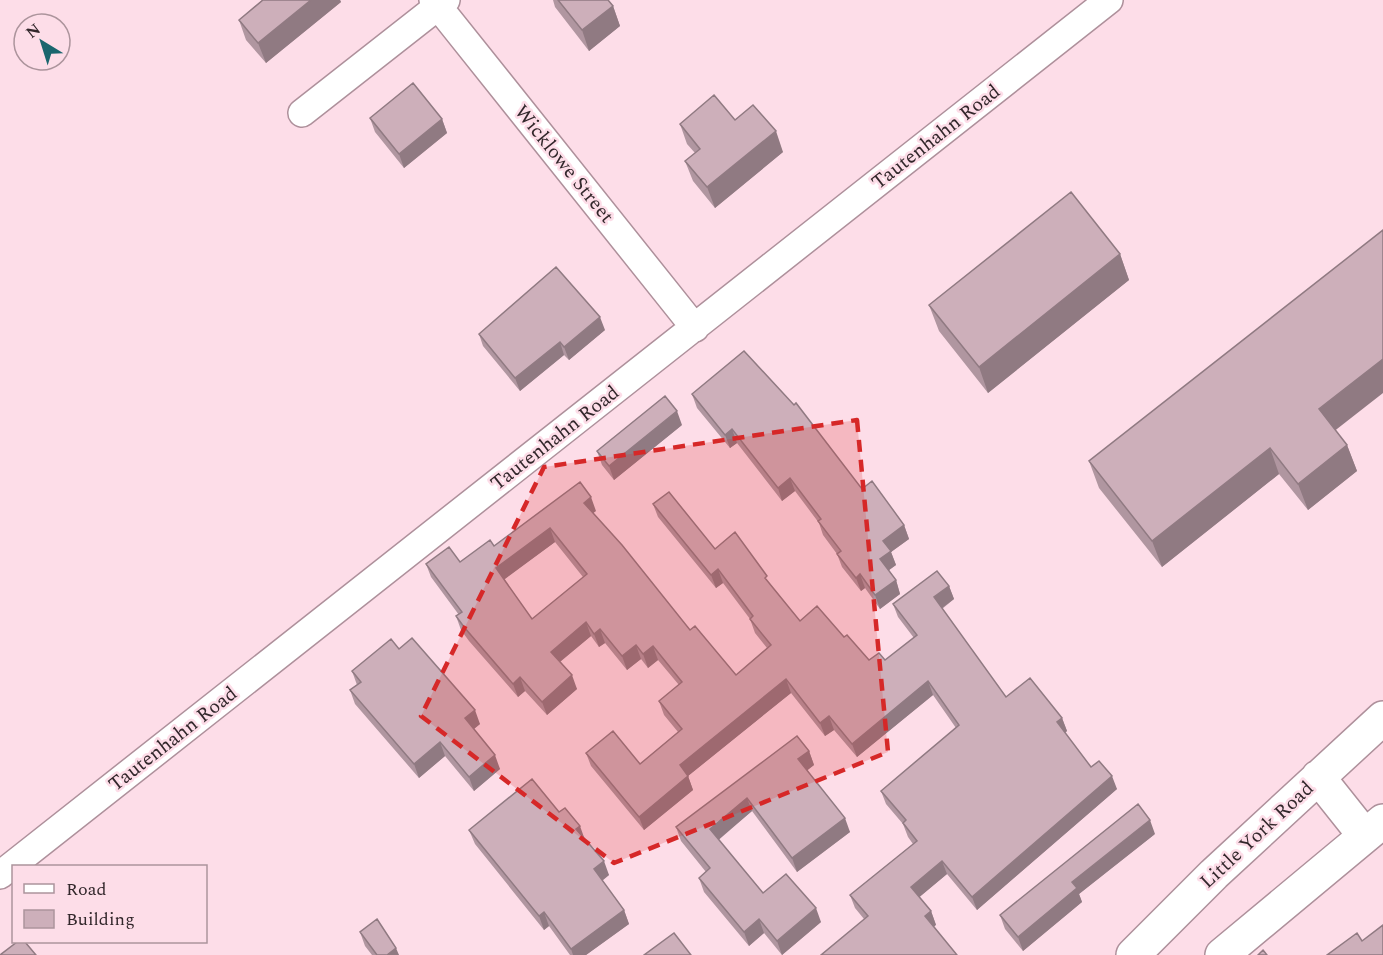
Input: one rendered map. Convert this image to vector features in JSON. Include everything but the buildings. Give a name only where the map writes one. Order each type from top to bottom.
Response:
[{"type":"main road","name":"Little York Road","points":[[1133,955],[1214,874],[1383,717]]},
{"type":"main road","points":[[1222,955],[1374,829],[1318,777]]},
{"type":"street","name":"Tautenhahn Road","points":[[13,865],[1109,0]]},
{"type":"street","name":"Wicklowe Street","points":[[439,2],[695,328]]},
{"type":"street","points":[[302,113],[439,2]]},
{"type":"street","name":"Tautenhahn Road","points":[[0,875],[12,866]]},
{"type":"highlighted area","points":[[857,420],[888,752],[614,863],[421,716],[544,467]]}]
